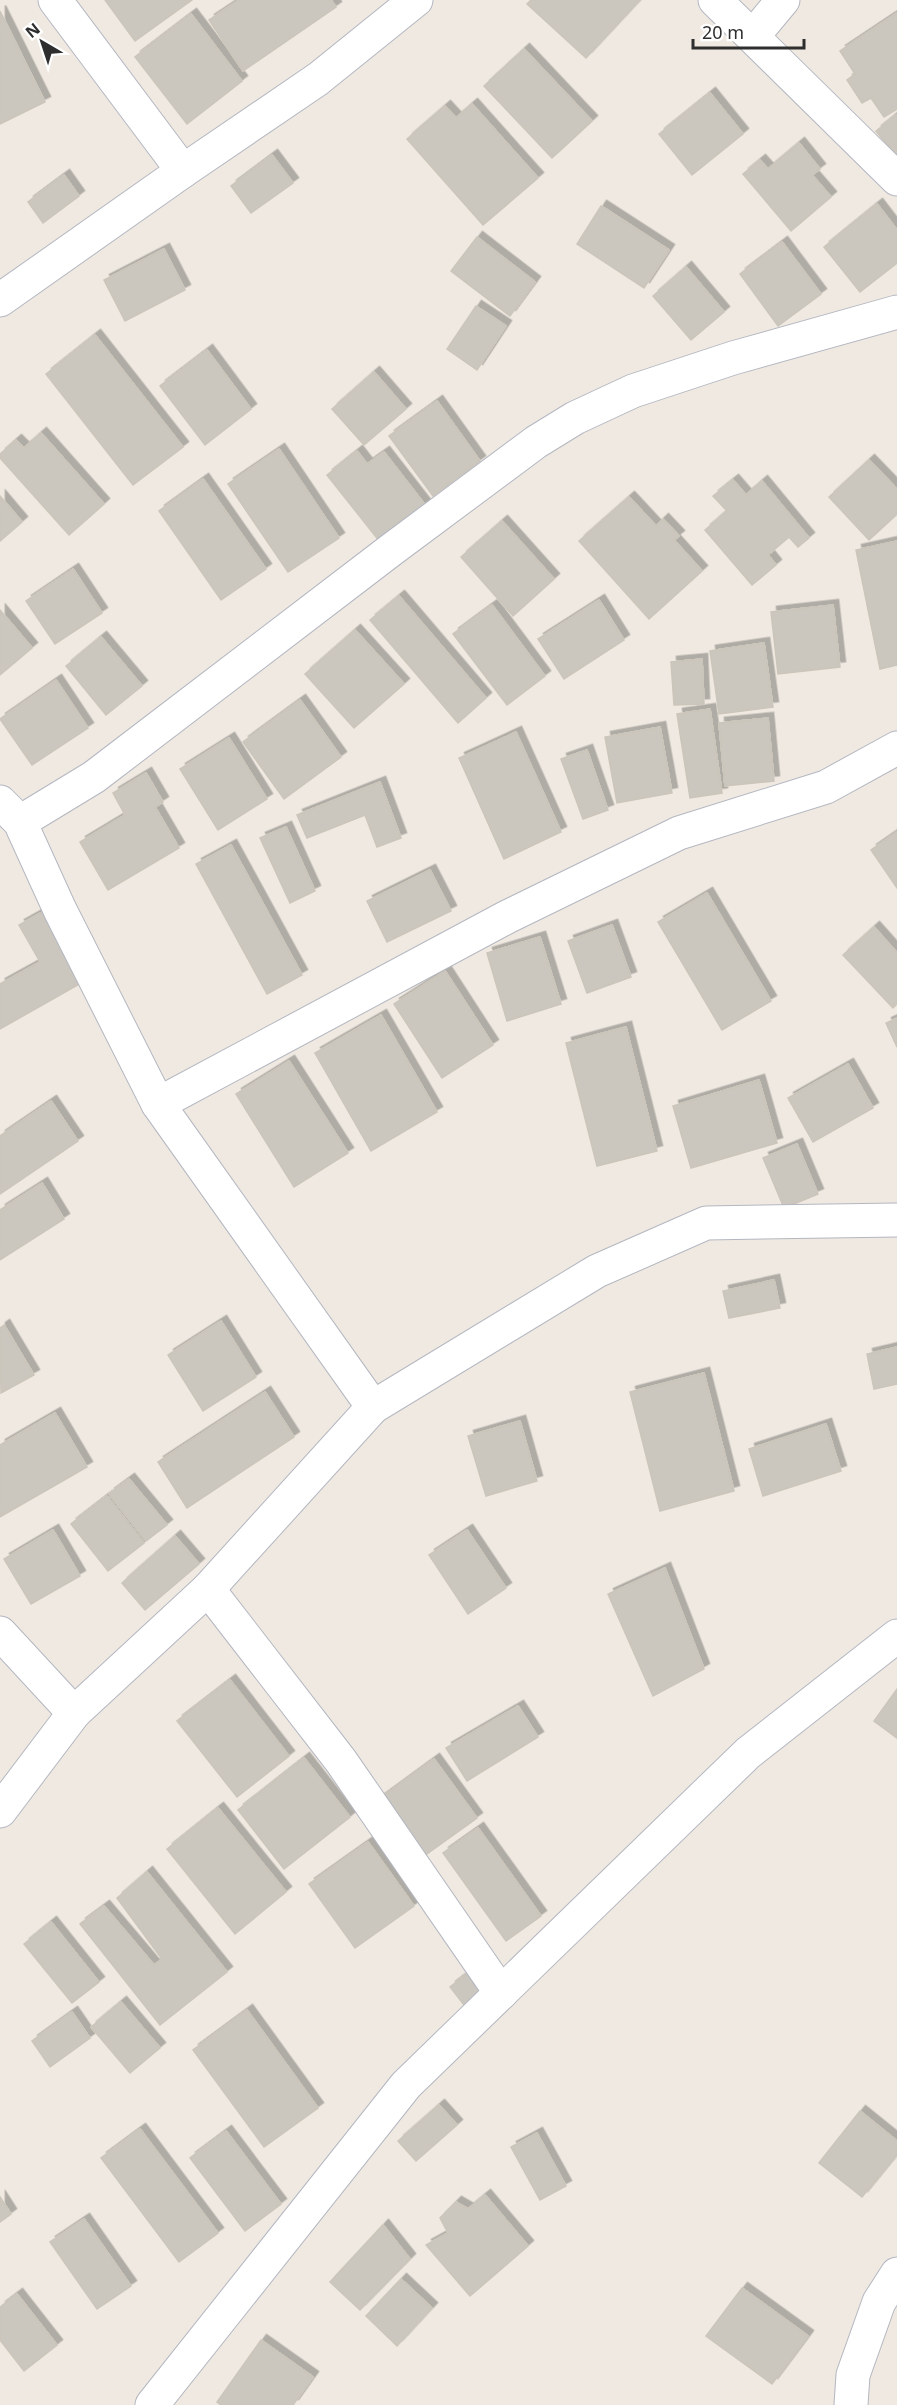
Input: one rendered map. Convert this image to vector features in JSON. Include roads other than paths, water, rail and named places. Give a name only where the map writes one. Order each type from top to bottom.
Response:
[{"type":"street","points":[[55,0],[183,171]]},
{"type":"street","points":[[0,300],[318,79],[416,0]]},
{"type":"street","points":[[715,0],[897,179]]},
{"type":"street","points":[[753,36],[783,0]]},
{"type":"street","points":[[373,1407],[158,1104],[10,812],[94,777],[391,549],[536,442],[575,418],[633,391],[733,358],[897,312]]},
{"type":"street","points":[[158,1104],[507,917],[668,838],[826,787],[897,748]]},
{"type":"street","points":[[0,1811],[74,1713],[208,1589],[373,1407],[597,1271],[706,1223],[897,1220]]},
{"type":"street","points":[[208,1589],[341,1761],[501,1993]]},
{"type":"street","points":[[0,1633],[74,1713]]},
{"type":"street","points":[[152,2405],[406,2085],[748,1753],[897,1636]]},
{"type":"street","points":[[851,2405],[853,2375],[879,2302],[897,2274]]}]
